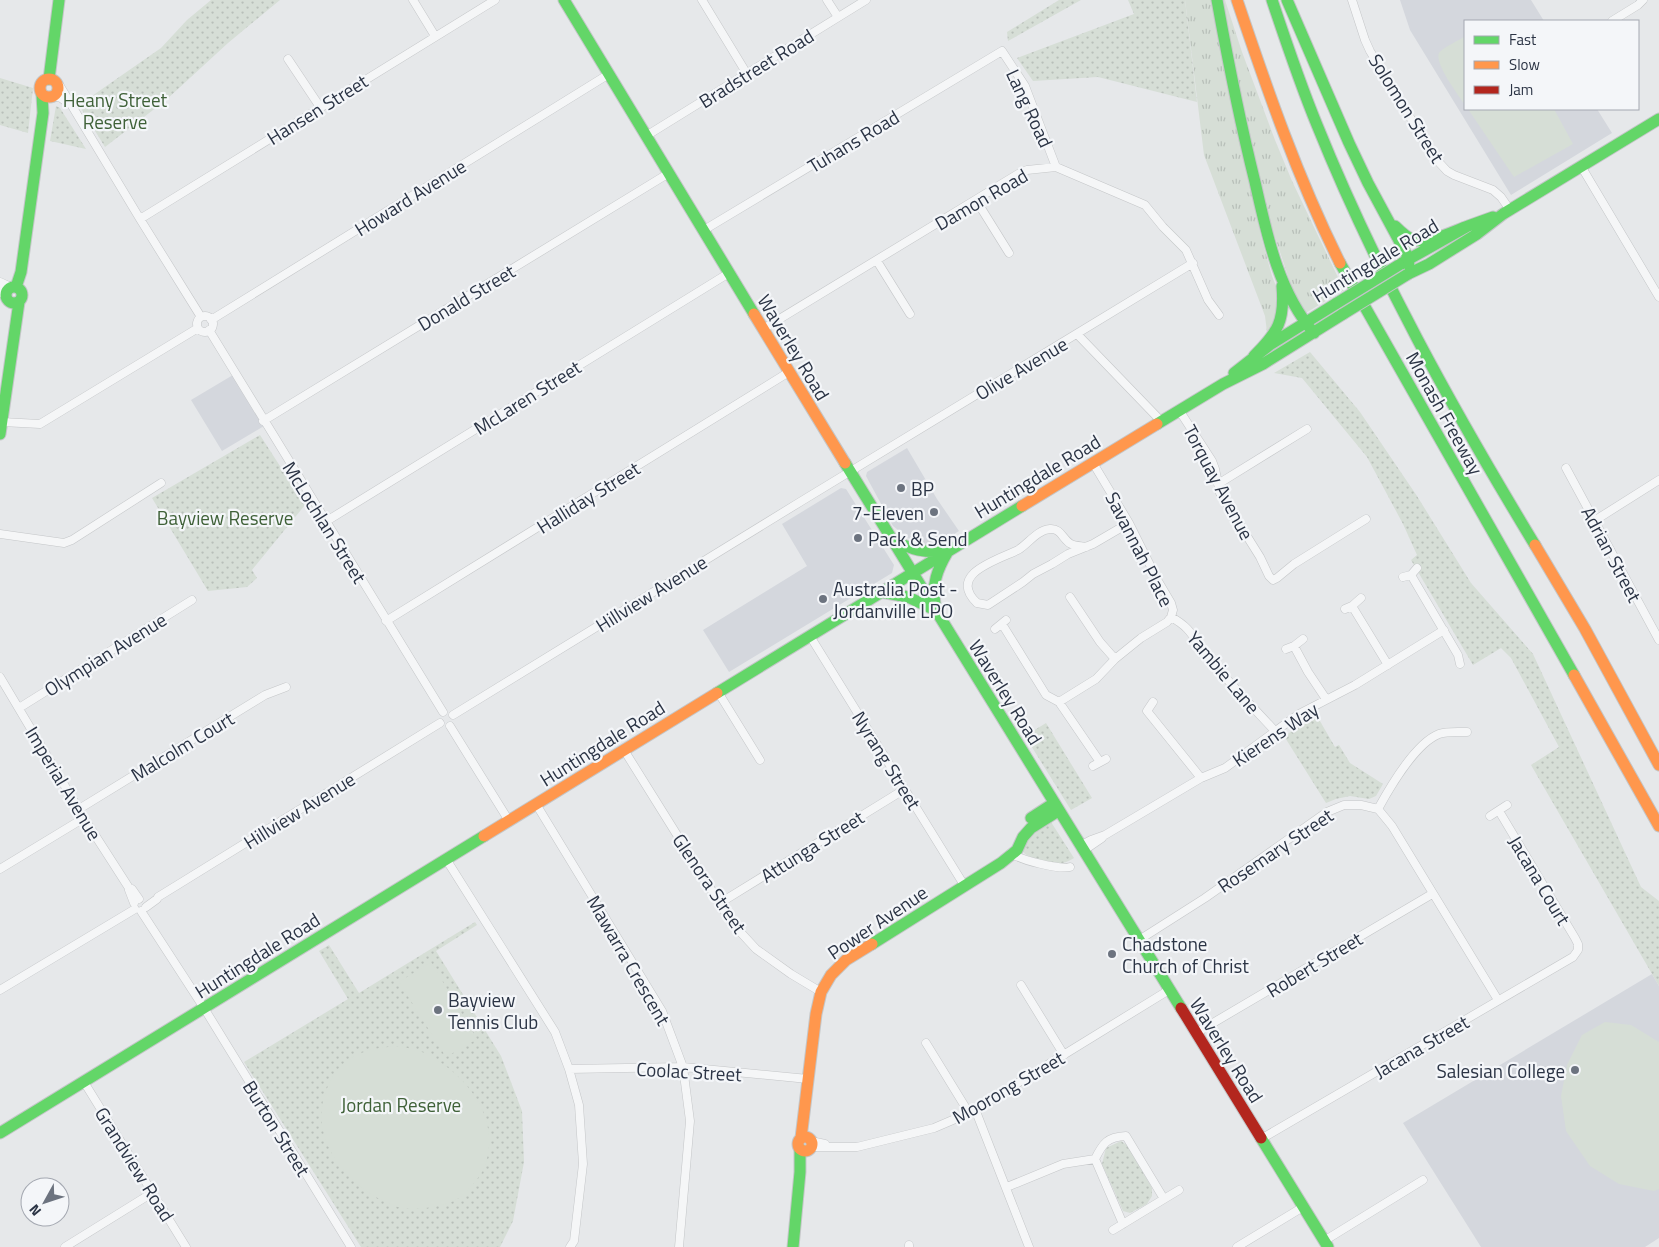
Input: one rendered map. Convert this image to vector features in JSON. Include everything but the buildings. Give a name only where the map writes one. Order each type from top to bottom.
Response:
[{"type":"main road","points":[[1,428],[15,322],[10,294],[21,272],[43,113],[48,96],[40,89],[41,83],[52,81],[59,0]]},
{"type":"main road","name":"Waverley Road","points":[[564,0],[850,472],[1326,1244]]},
{"type":"main road","points":[[1217,0],[1257,194],[1280,272],[1304,323],[1314,333]]},
{"type":"main road","name":"Monash Freeway","points":[[1237,0],[1289,147],[1319,219],[1348,279],[1659,826]]},
{"type":"main road","name":"Monash Freeway","points":[[1272,0],[1310,111],[1357,219],[1410,324],[1497,480],[1597,651],[1659,765]]},
{"type":"main road","points":[[1287,0],[1349,143],[1405,261],[1408,274]]},
{"type":"main road","name":"Huntingdale Road","points":[[0,1133],[948,550],[1179,410],[1223,384],[1263,364],[1408,274],[1429,264],[1477,234],[1506,212],[1659,119]]},
{"type":"main road","name":"Huntingdale Road","points":[[1223,384],[1254,356],[1405,261],[1468,226],[1506,212]]},
{"type":"main road","points":[[1386,218],[1403,233],[1415,240],[1425,240],[1468,226]]},
{"type":"main road","points":[[1254,356],[1268,342],[1281,322],[1284,310],[1280,272]]},
{"type":"main road","points":[[892,538],[916,552],[930,553],[948,550]]},
{"type":"main road","points":[[936,610],[932,591],[934,578],[948,550]]},
{"type":"main road","points":[[881,592],[906,596],[921,601],[936,610]]},
{"type":"main road","name":"Power Avenue","points":[[793,1247],[800,1172],[806,1144],[805,1112],[816,1014],[821,992],[831,975],[846,960],[1001,863],[1017,850],[1030,828],[1056,807]]},
{"type":"street","points":[[413,0],[435,36]]},
{"type":"street","name":"Hansen Street","points":[[140,219],[495,0]]},
{"type":"street","points":[[702,0],[747,74]]},
{"type":"street","points":[[827,0],[838,17]]},
{"type":"street","name":"Bradstreet Road","points":[[646,136],[866,0]]},
{"type":"street","name":"Solomon Street","points":[[1352,0],[1370,51],[1434,157],[1454,175],[1493,190],[1501,198],[1506,212]]},
{"type":"street","points":[[1614,20],[1643,0]]},
{"type":"street","name":"Lang Road","points":[[1002,51],[1025,86],[1056,167]]},
{"type":"street","name":"Tuhans Road","points":[[704,230],[1002,51]]},
{"type":"street","points":[[288,59],[320,107]]},
{"type":"street","name":"Howard Avenue","points":[[211,320],[609,74]]},
{"type":"street","points":[[52,81],[60,86],[201,317]]},
{"type":"street","points":[[48,96],[61,98],[71,105]]},
{"type":"street","points":[[1580,166],[1659,297]]},
{"type":"street","name":"Damon Road","points":[[763,329],[1018,174],[1027,170],[1056,167],[1145,205],[1156,220],[1186,250],[1208,300],[1219,314]]},
{"type":"street","name":"Donald Street","points":[[263,421],[669,173]]},
{"type":"street","points":[[976,200],[1009,253]]},
{"type":"street","points":[[877,261],[910,314]]},
{"type":"street","name":"Olive Avenue","points":[[850,472],[1193,264]]},
{"type":"street","name":"McLaren Street","points":[[325,522],[729,273]]},
{"type":"street","points":[[0,282],[10,294]]},
{"type":"street","points":[[206,316],[211,320],[212,325],[209,330],[204,331],[198,328],[197,322],[201,317],[206,316]]},
{"type":"street","points":[[1,428],[40,424],[198,328]]},
{"type":"street","name":"McLochlan Street","points":[[209,330],[443,712]]},
{"type":"street","points":[[1077,334],[1161,421]]},
{"type":"street","name":"Halliday Street","points":[[386,621],[789,372]]},
{"type":"street","name":"Torquay Avenue","points":[[1179,410],[1212,461],[1220,494],[1273,580],[1294,564],[1366,520]]},
{"type":"street","points":[[1218,484],[1307,429]]},
{"type":"street","name":"Savannah Place","points":[[1059,702],[1096,679],[1115,659],[1167,622],[1173,610],[1129,523],[1094,463]]},
{"type":"street","name":"Adrian Street","points":[[1566,468],[1659,640]]},
{"type":"street","name":"Hillview Avenue","points":[[453,715],[850,472]]},
{"type":"street","points":[[1594,521],[1659,480]]},
{"type":"street","points":[[0,534],[64,543],[72,540],[162,484]]},
{"type":"street","points":[[1086,547],[1068,543],[1062,534],[1056,530],[1044,531],[1018,550],[996,559],[974,573],[967,583],[967,591],[977,603],[988,605],[1033,574],[1068,554],[1086,547],[1129,523]]},
{"type":"street","points":[[1417,568],[1407,576],[1444,630],[1458,655],[1460,664]]},
{"type":"street","points":[[1070,597],[1100,642],[1115,659]]},
{"type":"street","points":[[1361,598],[1348,608],[1388,665]]},
{"type":"street","name":"Olympian Avenue","points":[[19,708],[192,600]]},
{"type":"street","name":"Yambie Lane","points":[[1171,617],[1182,623],[1189,630],[1205,653],[1274,730]]},
{"type":"street","points":[[1651,624],[1659,619]]},
{"type":"street","points":[[994,628],[1004,622],[1046,695],[1059,702],[1100,762]]},
{"type":"street","name":"Kierens Way","points":[[1082,849],[1095,844],[1105,835],[1201,778],[1225,768],[1274,730],[1299,714],[1355,685],[1444,630]]},
{"type":"street","name":"Nyrang Street","points":[[810,636],[964,885]]},
{"type":"street","points":[[1303,638],[1290,647],[1326,699]]},
{"type":"street","name":"Imperial Avenue","points":[[0,677],[84,818],[204,1008]]},
{"type":"street","name":"Malcolm Court","points":[[79,809],[265,695],[286,687]]},
{"type":"street","points":[[718,692],[760,760]]},
{"type":"street","points":[[1152,702],[1147,711],[1201,778]]},
{"type":"street","points":[[443,712],[453,715],[454,720],[450,726],[440,723],[439,718],[443,712]]},
{"type":"street","name":"Hillview Avenue","points":[[0,990],[120,916],[158,896],[440,723]]},
{"type":"street","points":[[450,726],[509,821]]},
{"type":"street","points":[[1466,732],[1441,733],[1422,746],[1408,761],[1378,809],[1392,826],[1498,1000]]},
{"type":"street","name":"Glenora Street","points":[[624,750],[732,923],[756,949],[791,974],[821,992]]},
{"type":"street","name":"Attunga Street","points":[[720,903],[905,788]]},
{"type":"street","name":"Mawarra Crescent","points":[[536,804],[662,1011],[683,1067],[690,1121],[679,1247]]},
{"type":"street","name":"Rosemary Street","points":[[1139,940],[1205,898],[1327,812],[1344,805],[1362,804],[1378,809]]},
{"type":"street","points":[[1490,816],[1507,805]]},
{"type":"street","name":"Jacana Court","points":[[1499,811],[1575,938],[1578,950]]},
{"type":"street","points":[[0,869],[84,818]]},
{"type":"street","points":[[1011,853],[1021,859],[1062,868],[1070,867]]},
{"type":"street","points":[[446,859],[555,1032],[569,1069],[579,1105],[583,1164],[574,1241],[570,1247]]},
{"type":"street","name":"Robert Street","points":[[1196,1033],[1432,894]]},
{"type":"street","name":"Jacana Street","points":[[1261,1139],[1573,957],[1578,950]]},
{"type":"street","points":[[1021,985],[1064,1055]]},
{"type":"street","name":"Moorong Street","points":[[806,1144],[857,1147],[934,1128],[972,1111],[1169,990]]},
{"type":"street","name":"Burton Street","points":[[204,1008],[351,1247]]},
{"type":"street","points":[[926,1043],[972,1111],[1007,1187],[1029,1247]]},
{"type":"street","name":"Coolac Street","points":[[569,1069],[683,1067],[808,1080]]},
{"type":"street","name":"Grandview Road","points":[[84,1082],[186,1247]]},
{"type":"street","points":[[1123,1224],[1096,1159],[1103,1144],[1117,1136],[1126,1136],[1164,1199]]},
{"type":"street","points":[[1007,1187],[1062,1164],[1096,1159]]},
{"type":"street","points":[[1326,1244],[1423,1180]]},
{"type":"street","points":[[1113,1230],[1179,1190]]},
{"type":"street","points":[[65,1247],[152,1193]]},
{"type":"street","points":[[1237,1247],[1303,1207]]},
{"type":"shaded area","points":[[1400,0],[1531,0],[1543,20],[1464,20],[1464,110],[1598,110],[1612,133],[1511,195],[1410,30]]},
{"type":"shaded area","points":[[233,375],[264,426],[222,451],[191,400]]},
{"type":"shaded area","name":"BP","points":[[907,448],[937,499],[959,531],[935,546],[917,545],[893,526],[866,476],[867,472]]},
{"type":"shaded area","points":[[841,488],[846,489],[894,565],[892,573],[729,672],[703,630],[807,566],[782,524]]},
{"type":"shaded area","name":"Salesian College","points":[[1652,974],[1659,986],[1659,1238],[1645,1247],[1481,1247],[1403,1123]]},
{"type":"green space","name":"Heany Street Reserve","points":[[211,0],[280,0],[228,43],[166,100],[105,147],[79,105],[161,48],[187,20]]},
{"type":"green space","points":[[1059,0],[1081,0],[1008,41],[1007,32]]},
{"type":"green space","points":[[1128,0],[1185,0],[1197,102],[1098,77],[1033,81],[1017,58],[1134,14]]},
{"type":"green space","points":[[1185,0],[1211,0],[1261,236],[1272,276],[1281,299],[1280,317],[1267,332],[1265,316],[1204,155]]},
{"type":"green space","points":[[1221,0],[1225,0],[1242,52],[1292,181],[1344,290],[1304,314],[1299,309],[1265,207]]},
{"type":"green space","points":[[1464,37],[1464,103],[1448,79],[1438,58],[1439,53]]},
{"type":"green space","points":[[0,78],[33,88],[28,133],[0,125]]},
{"type":"green space","points":[[56,106],[60,108],[86,149],[50,141]]},
{"type":"green space","points":[[1469,110],[1555,110],[1573,144],[1514,177]]},
{"type":"green space","points":[[1310,352],[1360,412],[1417,496],[1471,583],[1533,654],[1641,887],[1659,901],[1659,986],[1531,765],[1559,747],[1511,658],[1501,648],[1473,665],[1411,560],[1417,555],[1403,524],[1367,457],[1302,378],[1274,373]]},
{"type":"green space","name":"Bayview Reserve","points":[[260,435],[305,505],[252,570],[257,578],[247,587],[208,591],[152,498]]},
{"type":"green space","points":[[1317,716],[1335,747],[1339,745],[1350,763],[1383,784],[1376,796],[1369,799],[1350,796],[1326,803],[1284,736]]},
{"type":"green space","points":[[1046,723],[1092,798],[1071,810],[1025,736]]},
{"type":"green space","points":[[1051,822],[1074,858],[1065,862],[1053,863],[1025,854],[1022,850],[1027,835]]},
{"type":"green space","name":"Jordan Reserve","points":[[475,922],[477,925],[436,951],[501,1056],[522,1111],[524,1162],[513,1221],[500,1247],[361,1247],[244,1062],[348,999],[319,951],[329,945],[359,993]]},
{"type":"green space","name":"Bayview Tennis Club","points":[[431,962],[477,1039],[446,1057],[399,982]]},
{"type":"green space","points":[[1605,1022],[1631,1025],[1659,1042],[1659,1189],[1654,1191],[1619,1184],[1590,1166],[1566,1131],[1561,1096],[1567,1065],[1582,1035]]},
{"type":"green space","points":[[401,1046],[421,1051],[452,1071],[473,1093],[486,1120],[489,1134],[489,1149],[484,1169],[462,1195],[446,1204],[406,1209],[380,1199],[348,1175],[335,1159],[326,1142],[322,1123],[322,1104],[329,1084],[337,1071],[352,1057],[367,1051]]},
{"type":"green space","points":[[1121,1141],[1128,1146],[1152,1188],[1152,1196],[1147,1204],[1130,1213],[1123,1211],[1102,1164],[1106,1148]]},
{"type":"traffic: fast","points":[[49,79],[59,0]]},
{"type":"traffic: fast","points":[[564,0],[754,314]]},
{"type":"traffic: fast","points":[[1217,0],[1239,114],[1269,242],[1291,299],[1314,333]]},
{"type":"traffic: fast","points":[[1272,0],[1311,110],[1364,233],[1417,339],[1535,545]]},
{"type":"traffic: fast","points":[[1287,0],[1349,143],[1368,183],[1409,259],[1408,274]]},
{"type":"traffic: fast","points":[[16,287],[21,272],[43,113],[42,95]]},
{"type":"traffic: fast","points":[[1408,274],[1429,264],[1477,234],[1503,214],[1659,119]]},
{"type":"traffic: fast","points":[[1402,263],[1468,226],[1493,217]]},
{"type":"traffic: fast","points":[[1395,226],[1409,238],[1420,241],[1468,226]]},
{"type":"traffic: fast","points":[[1340,263],[1574,675]]},
{"type":"traffic: fast","points":[[1337,303],[1399,265]]},
{"type":"traffic: fast","points":[[1343,314],[1408,274]]},
{"type":"traffic: fast","points":[[1254,356],[1269,340],[1278,325],[1282,308],[1282,286]]},
{"type":"traffic: fast","points":[[11,287],[17,287],[22,292],[22,295],[20,301],[11,303],[6,298],[6,292],[11,287]]},
{"type":"traffic: fast","points":[[0,434],[19,302]]},
{"type":"traffic: fast","points":[[1234,373],[1271,344],[1337,303]]},
{"type":"traffic: fast","points":[[1157,424],[1223,384],[1263,364],[1343,314]]},
{"type":"traffic: fast","points":[[845,463],[1181,1008]]},
{"type":"traffic: fast","points":[[717,693],[1022,506]]},
{"type":"traffic: fast","points":[[894,540],[918,550],[931,552],[945,551]]},
{"type":"traffic: fast","points":[[935,604],[934,590],[936,577],[947,553]]},
{"type":"traffic: fast","points":[[881,592],[908,597],[933,609]]},
{"type":"traffic: fast","points":[[1031,818],[1054,803]]},
{"type":"traffic: fast","points":[[872,944],[1001,863],[1017,850],[1023,837],[1031,828],[1058,811]]},
{"type":"traffic: fast","points":[[0,1133],[484,836]]},
{"type":"traffic: fast","points":[[1261,1138],[1328,1247]]},
{"type":"traffic: fast","points":[[793,1247],[800,1172],[800,1149]]},
{"type":"traffic: slow","points":[[1237,0],[1297,166],[1340,263]]},
{"type":"traffic: slow","points":[[49,79],[55,82],[58,88],[55,94],[49,97],[43,94],[40,88],[43,82],[49,79]]},
{"type":"traffic: slow","points":[[754,314],[845,463]]},
{"type":"traffic: slow","points":[[1022,506],[1157,424]]},
{"type":"traffic: slow","points":[[1535,545],[1585,629],[1659,765]]},
{"type":"traffic: slow","points":[[1574,675],[1659,826]]},
{"type":"traffic: slow","points":[[484,836],[717,693]]},
{"type":"traffic: slow","points":[[801,1138],[816,1014],[821,992],[831,975],[846,960],[872,944]]},
{"type":"traffic: slow","points":[[805,1137],[810,1139],[812,1144],[810,1149],[805,1151],[800,1149],[798,1144],[800,1139],[805,1137]]},
{"type":"traffic: jam","points":[[1181,1008],[1261,1138]]},
{"type":"place","name":"BP","points":[[901,488]]},
{"type":"place","name":"7-Eleven","points":[[934,512]]},
{"type":"place","name":"Pack & Send","points":[[858,538]]},
{"type":"place","name":"Australia Post - Jordanville LPO","points":[[823,599]]},
{"type":"place","name":"Chadstone Church of Christ","points":[[1112,954]]},
{"type":"place","name":"Bayview Tennis Club","points":[[438,1010]]},
{"type":"place","name":"Salesian College","points":[[1575,1070]]}]
